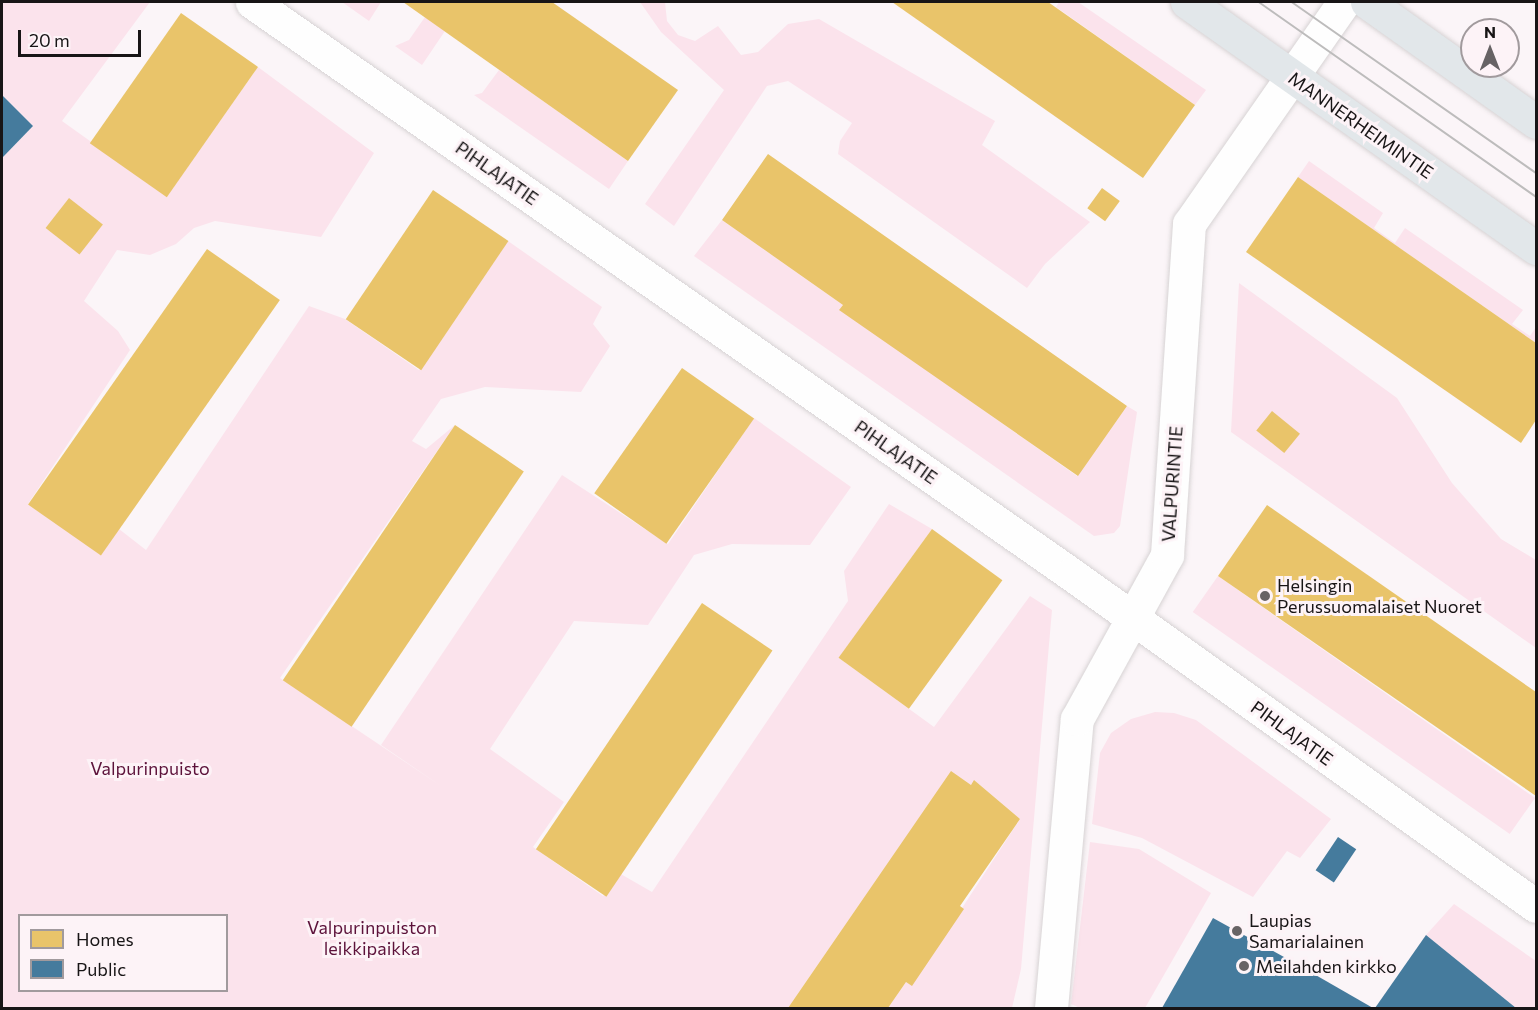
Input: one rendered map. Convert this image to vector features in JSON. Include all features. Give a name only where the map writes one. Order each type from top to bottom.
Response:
[{"type":"main road","name":"MANNERHEIMINTIE","points":[[1187,2],[1536,248]]},
{"type":"main road","points":[[1367,2],[1536,122]]},
{"type":"street","name":"PIHLAJATIE","points":[[252,2],[1132,618],[1536,906]]},
{"type":"street","name":"VALPURINTIE","points":[[1051,1008],[1077,719],[1167,555],[1189,224],[1344,2]]},
{"type":"green space","points":[[2,2],[150,2],[62,121],[167,196],[258,67],[374,153],[321,237],[215,221],[194,228],[176,244],[150,255],[117,250],[84,301],[118,331],[130,350],[28,504],[119,529],[146,550],[309,306],[345,319],[419,370],[508,241],[602,307],[593,324],[610,346],[581,392],[485,387],[441,399],[412,441],[426,449],[455,425],[280,678],[441,786],[381,745],[562,475],[668,544],[754,418],[851,487],[810,545],[732,544],[694,555],[648,625],[574,621],[490,749],[564,802],[533,847],[603,896],[619,873],[652,892],[848,601],[844,571],[889,504],[932,529],[839,658],[934,727],[1030,596],[1052,610],[1021,969],[1012,1008],[888,1008],[906,982],[912,985],[1020,819],[975,781],[971,785],[951,772],[788,1008],[2,1008],[2,158],[33,126],[2,95]]},
{"type":"green space","points":[[342,2],[381,2],[369,21]]},
{"type":"green space","points":[[640,2],[665,2],[667,21],[678,35],[695,41],[718,26],[741,55],[758,52],[788,24],[819,19],[995,121],[982,145],[1090,222],[1045,264],[1027,288],[838,154],[840,141],[852,123],[788,81],[767,86],[674,226],[645,204],[724,90],[661,32]]},
{"type":"green space","points":[[1059,2],[1078,2],[1206,90],[1195,105],[1056,7]]},
{"type":"green space","points":[[425,17],[445,31],[422,65],[395,46],[409,40]]},
{"type":"green space","points":[[499,70],[628,161],[609,189],[474,95],[482,93]]},
{"type":"green space","points":[[1309,161],[1383,213],[1374,228],[1395,243],[1405,228],[1523,310],[1512,324],[1530,336],[1536,327],[1536,343],[1298,177]]},
{"type":"green space","points":[[722,220],[843,305],[840,309],[1077,476],[1127,406],[1137,412],[1120,526],[1114,533],[1094,536],[694,256]]},
{"type":"green space","points":[[1239,283],[1397,398],[1452,483],[1501,539],[1536,560],[1536,648],[1231,432]]},
{"type":"green space","points":[[1218,576],[1535,798],[1510,834],[1193,612]]},
{"type":"green space","points":[[1155,712],[1174,713],[1196,720],[1331,819],[1300,858],[1287,851],[1253,897],[1142,838],[1092,824],[1100,753],[1111,733],[1131,719]]},
{"type":"green space","points":[[1090,842],[1139,849],[1211,893],[1145,1008],[1080,1008],[1071,1004]]},
{"type":"green space","points":[[1454,904],[1536,961],[1536,1008],[1516,1008],[1426,935]]},
{"type":"building: Homes","points":[[403,2],[552,2],[678,90],[628,161]]},
{"type":"building: Homes","points":[[892,2],[1048,2],[1195,105],[1143,178]]},
{"type":"building: Homes","points":[[181,13],[258,67],[167,197],[90,143]]},
{"type":"building: Homes","points":[[768,154],[1127,406],[1078,476],[839,310],[843,305],[722,220]]},
{"type":"building: Homes","points":[[1298,177],[1536,343],[1536,420],[1521,443],[1246,252]]},
{"type":"building: Homes","points":[[1102,188],[1120,201],[1105,221],[1087,208]]},
{"type":"building: Homes","points":[[433,190],[508,241],[421,370],[346,319]]},
{"type":"building: Homes","points":[[69,198],[103,224],[79,254],[46,228]]},
{"type":"building: Homes","points":[[207,249],[280,300],[101,556],[28,505]]},
{"type":"building: Homes","points":[[682,368],[754,418],[666,544],[594,493]]},
{"type":"building: Homes","points":[[1272,411],[1300,434],[1284,453],[1256,430]]},
{"type":"building: Homes","points":[[455,425],[524,471],[352,727],[283,680]]},
{"type":"building: Homes","points":[[1267,505],[1536,692],[1536,796],[1218,576]]},
{"type":"building: Homes","points":[[932,529],[1002,580],[909,709],[839,658]]},
{"type":"building: Homes","points":[[702,603],[772,651],[606,897],[536,849]]},
{"type":"building: Homes","points":[[951,771],[971,785],[974,780],[1020,819],[960,906],[964,909],[912,986],[906,982],[888,1008],[788,1008]]},
{"type":"building: Public","points":[[2,95],[33,126],[2,158]]},
{"type":"building: Public","points":[[1338,837],[1356,849],[1334,882],[1316,870]]},
{"type":"building: Public","name":"Meilahden kirkko","points":[[1213,918],[1293,962],[1373,1008],[1162,1008]]},
{"type":"building: Public","name":"Meilahden kirkko","points":[[1426,935],[1516,1008],[1375,1008]]},
{"type":"tram line","points":[[1259,2],[1536,197]]},
{"type":"tram line","points":[[1292,2],[1536,173]]},
{"type":"place","name":"Helsingin Perussuomalaiset Nuoret","points":[[1265,596]]},
{"type":"place","name":"Laupias Samarialainen","points":[[1237,931]]},
{"type":"place","name":"Meilahden kirkko","points":[[1244,966]]},
{"type":"park label","name":"Valpurinpuisto","points":[[150,768]]},
{"type":"park label","name":"Valpurinpuiston leikkipaikka","points":[[372,938]]}]
